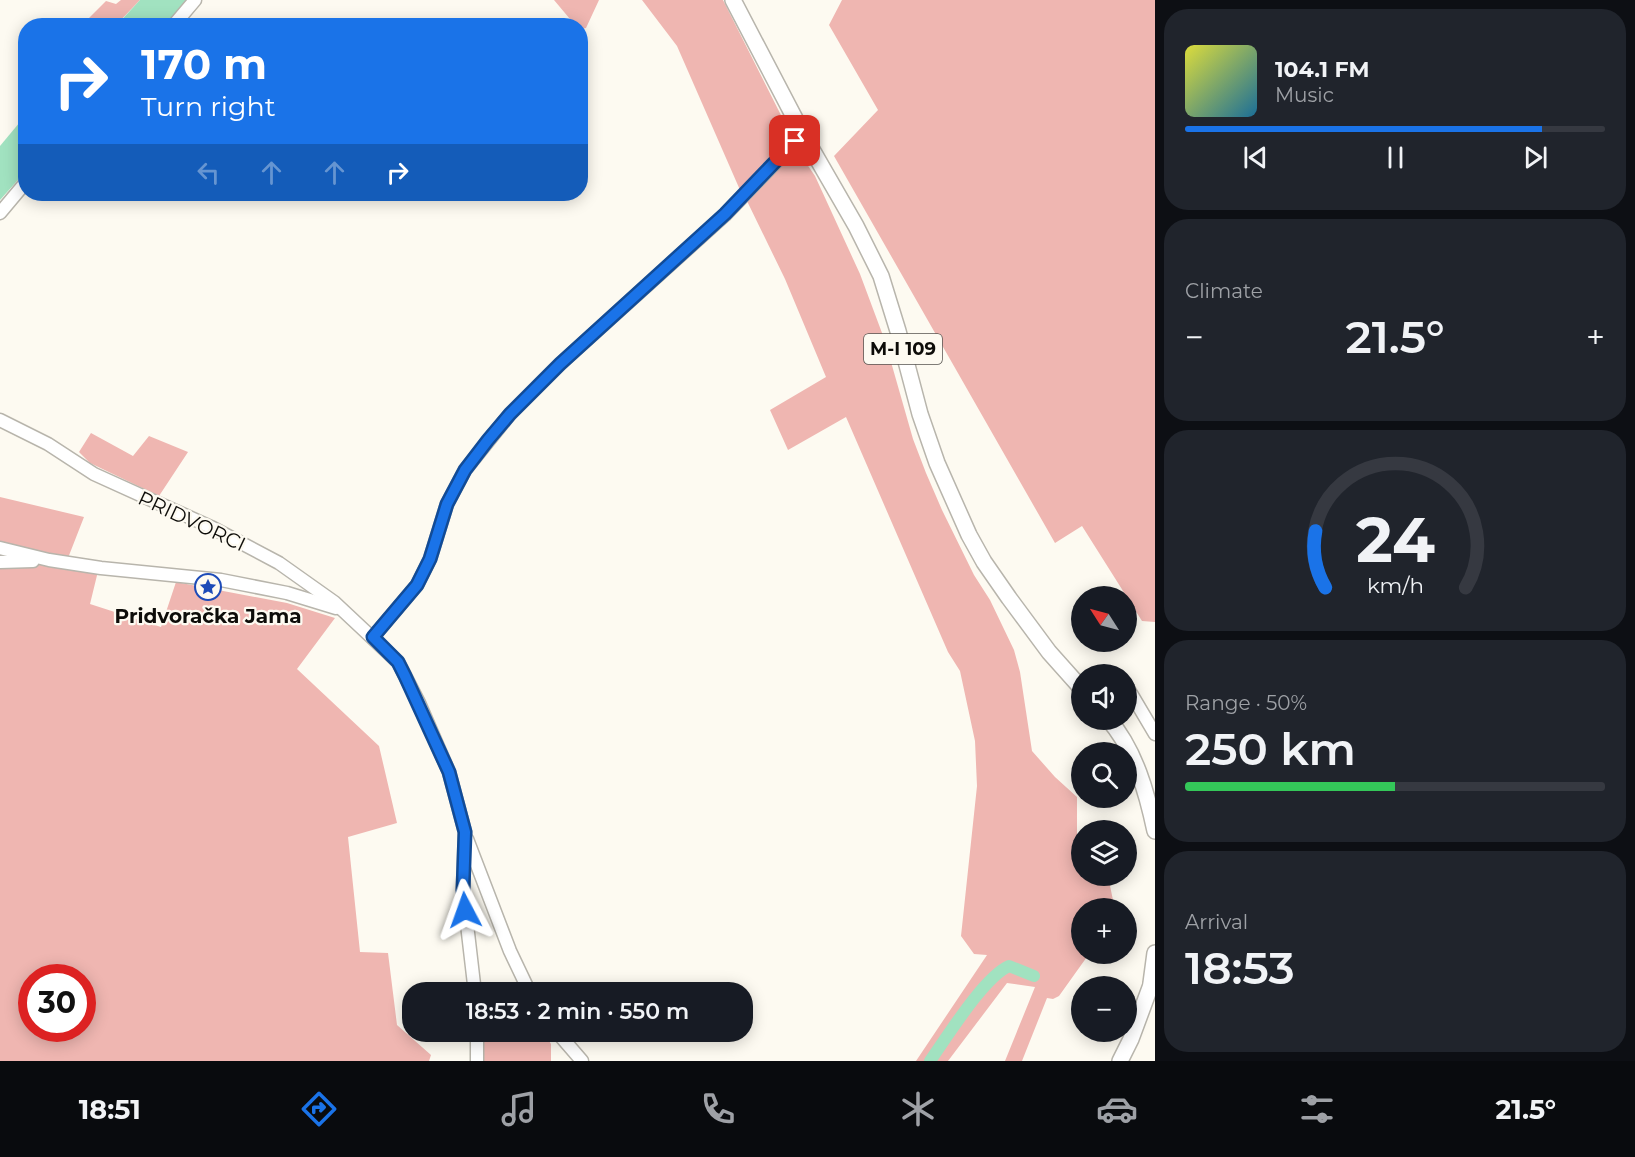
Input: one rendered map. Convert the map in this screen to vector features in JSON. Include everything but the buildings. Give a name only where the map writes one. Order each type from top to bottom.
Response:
[{"type":"main road","name":"M-I 109","points":[[734,0],[803,134],[856,226],[881,276],[920,414],[969,535],[984,562],[1049,652],[1071,672]]},
{"type":"main road","points":[[1115,730],[1129,751],[1151,804],[1155,831]]},
{"type":"main road","points":[[1120,1061],[1131,1039],[1152,982],[1155,953]]},
{"type":"street","points":[[180,18],[195,0]]},
{"type":"street","points":[[373,637],[417,585],[430,559],[447,504],[465,470],[502,423],[560,364],[725,214],[803,134]]},
{"type":"street","points":[[0,213],[18,192]]},
{"type":"street","name":"PRIDVORCI","points":[[0,420],[48,444],[94,474],[211,526],[279,563],[343,610],[398,662],[449,772],[465,832]]},
{"type":"street","points":[[0,548],[49,560],[101,568],[221,580],[287,593],[343,610]]},
{"type":"street","points":[[0,562],[49,560]]},
{"type":"street","points":[[1137,704],[1155,734]]},
{"type":"street","points":[[465,832],[463,890],[474,982]]},
{"type":"street","points":[[465,832],[510,951],[525,982]]},
{"type":"street","points":[[477,1042],[477,1061]]},
{"type":"street","points":[[566,1042],[582,1061]]},
{"type":"shaded area","points":[[121,0],[140,0],[123,18],[89,18],[106,1],[116,4]]},
{"type":"shaded area","points":[[140,0],[188,0],[174,18],[123,18]]},
{"type":"shaded area","points":[[554,0],[599,0],[588,24],[588,18],[569,18]]},
{"type":"shaded area","points":[[642,0],[723,0],[790,133],[740,190],[677,46]]},
{"type":"shaded area","points":[[842,0],[1155,0],[1155,622],[1142,621],[1137,613],[1137,586],[1120,586],[1082,526],[1055,543],[834,156],[878,110],[829,25]]},
{"type":"shaded area","points":[[18,124],[18,180],[0,200],[0,146]]},
{"type":"shaded area","points":[[800,154],[815,176],[860,274],[885,341],[913,439],[926,473],[974,575],[990,600],[1014,650],[1020,672],[1032,751],[1071,792],[1071,808],[1077,808],[1077,820],[1071,820],[1071,886],[1110,886],[1113,898],[1071,898],[1071,964],[1082,964],[1071,976],[1059,996],[1053,999],[1047,998],[1022,1061],[1005,1061],[1035,987],[1007,983],[948,1061],[916,1061],[987,955],[974,954],[961,936],[977,786],[975,741],[960,671],[948,652],[846,417],[788,450],[770,410],[826,377],[785,279],[747,201],[793,155]]},
{"type":"shaded area","points":[[91,433],[133,456],[149,436],[188,452],[159,496],[90,463],[79,452]]},
{"type":"shaded area","points":[[0,497],[84,517],[68,558],[100,563],[90,604],[161,627],[176,582],[287,603],[335,618],[297,669],[379,746],[397,823],[348,837],[360,952],[388,953],[397,1025],[402,1029],[402,1042],[416,1042],[431,1055],[429,1061],[0,1061]]},
{"type":"shaded area","points":[[483,1042],[550,1042],[551,1044],[551,1061],[483,1061]]},
{"type":"waterway","points":[[930,1061],[966,1009],[999,972],[1009,966],[1034,976]]},
{"type":"place","name":"Pridvoračka Jama","points":[[208,587]]},
{"type":"route","points":[[465,910],[463,890],[465,832],[449,772],[398,662],[373,637],[417,585],[430,559],[447,504],[465,470],[510,414],[560,364],[725,214],[795,141]]}]
